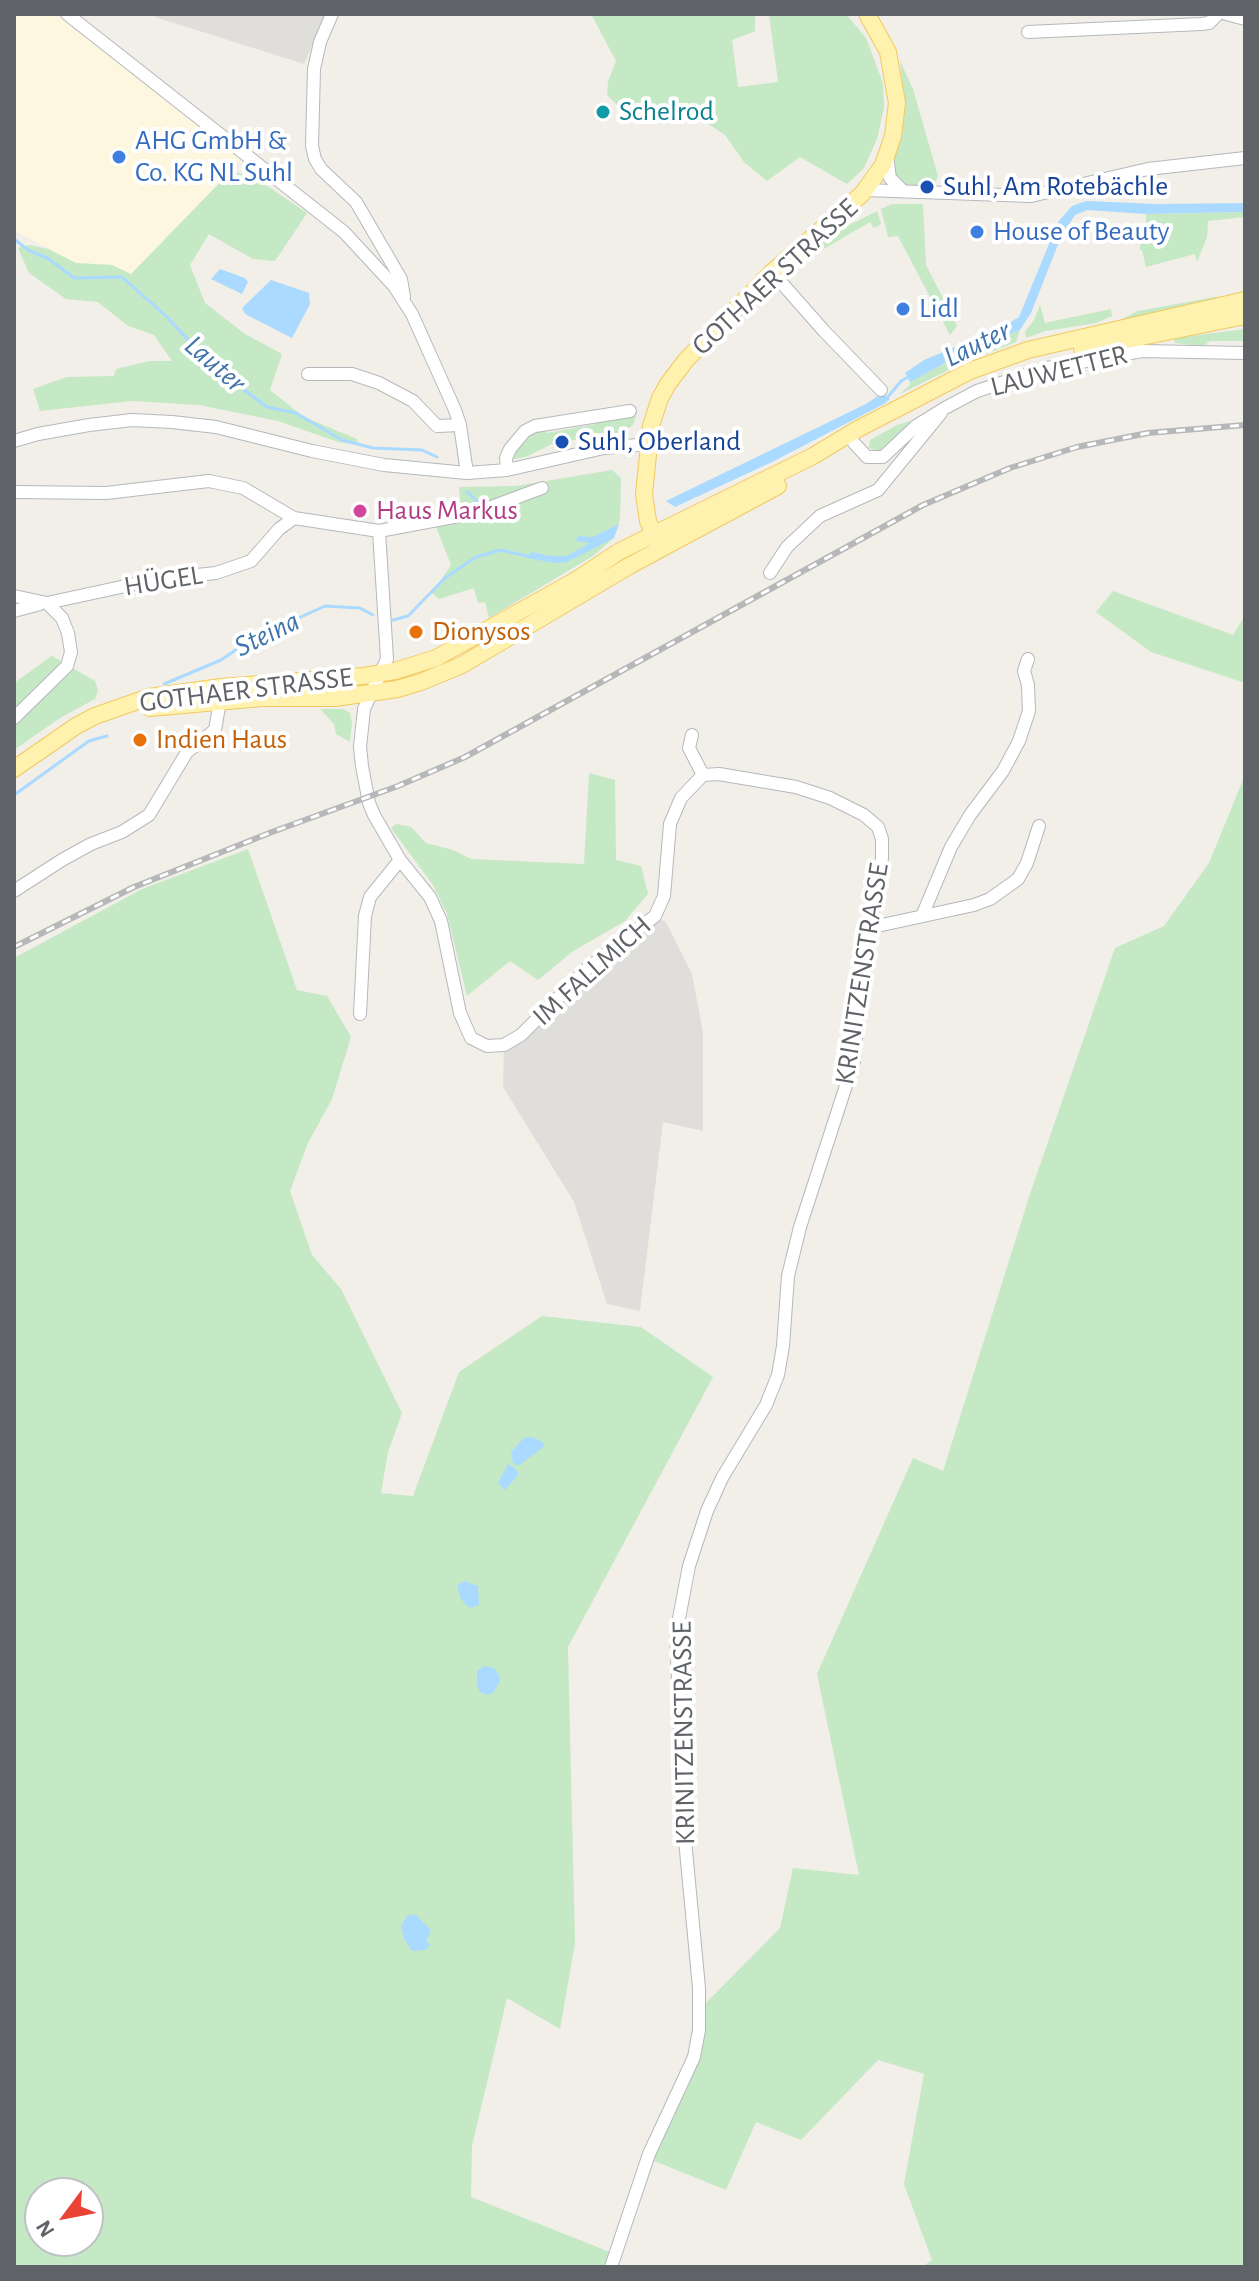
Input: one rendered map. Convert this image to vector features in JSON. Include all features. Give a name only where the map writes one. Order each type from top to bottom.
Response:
[{"type":"main road","points":[[865,190],[883,165],[896,119],[895,81],[888,52],[867,14]]},
{"type":"main road","name":"GOTHAER STRASSE","points":[[657,542],[644,505],[648,444],[660,398],[676,372],[772,272],[846,210],[865,190]]},
{"type":"main road","points":[[657,542],[936,388],[999,359],[1245,300]]},
{"type":"main road","points":[[657,542],[974,380],[1021,363],[1245,316]]},
{"type":"main road","name":"GOTHAER STRASSE","points":[[221,694],[381,674],[436,658],[576,580],[620,551],[657,542]]},
{"type":"main road","name":"GOTHAER STRASSE","points":[[221,694],[335,698],[370,694],[421,682],[462,665],[657,542]]},
{"type":"main road","points":[[14,769],[65,735],[148,708],[221,694]]},
{"type":"street","points":[[67,14],[344,232],[394,286],[404,300],[460,425],[467,473]]},
{"type":"street","points":[[332,14],[320,42],[314,69],[312,146],[315,159],[321,169],[356,202],[401,279],[404,300]]},
{"type":"street","points":[[1028,32],[1201,24],[1209,23],[1218,14]]},
{"type":"street","points":[[1226,14],[1245,19]]},
{"type":"street","points":[[887,153],[890,178],[903,191]]},
{"type":"street","name":"GOTHAER STRASSE","points":[[865,190],[1031,196],[1148,169],[1245,158]]},
{"type":"street","points":[[772,272],[881,390]]},
{"type":"street","name":"LAUWETTER","points":[[854,443],[867,457],[883,457],[916,426],[945,408],[977,391],[1047,368],[1142,351],[1245,353]]},
{"type":"street","points":[[308,374],[352,374],[379,383],[413,401],[437,426],[460,425]]},
{"type":"street","points":[[770,573],[787,547],[820,516],[878,490],[945,408]]},
{"type":"street","points":[[507,470],[506,458],[510,449],[525,431],[535,426],[630,411]]},
{"type":"street","points":[[14,441],[89,425],[132,420],[172,422],[216,427],[384,465],[467,473],[507,470],[604,448],[648,444]]},
{"type":"street","points":[[14,492],[106,493],[209,481],[243,488],[294,518],[379,531],[475,513],[542,488]]},
{"type":"street","name":"HÜGEL","points":[[14,596],[47,603],[158,579],[216,573],[240,566],[261,553],[279,529],[294,518]]},
{"type":"street","points":[[360,1014],[365,916],[370,897],[400,860],[374,815],[364,778],[360,737],[364,709],[388,653],[379,531]]},
{"type":"street","points":[[14,611],[47,603],[62,618],[71,652],[67,666],[14,718]]},
{"type":"street","points":[[922,916],[951,847],[1003,771],[1019,741],[1029,711],[1024,671],[1028,659]]},
{"type":"street","points":[[14,891],[62,860],[122,832],[149,815],[187,752],[215,730],[221,694]]},
{"type":"street","points":[[692,735],[689,748],[703,775]]},
{"type":"street","name":"KRINITZENSTRASSE","points":[[611,2267],[649,2154],[694,2057],[699,2030],[699,1988],[685,1840],[676,1666],[676,1634],[689,1566],[707,1511],[722,1478],[766,1405],[778,1375],[788,1276],[800,1227],[854,1061],[861,977],[882,858],[882,839],[878,827],[864,815],[830,798],[796,787],[719,774],[703,775]]},
{"type":"street","name":"IM FALLMICH","points":[[400,860],[430,897],[441,921],[460,1013],[471,1038],[487,1046],[504,1045],[521,1035],[587,969],[655,916],[664,896],[670,824],[681,798],[703,775]]},
{"type":"street","points":[[868,928],[974,905],[1006,889],[1018,879],[1027,863],[1039,826]]},
{"type":"shaded area","points":[[14,14],[56,14],[242,159],[131,275],[112,265],[76,263],[14,230]]},
{"type":"shaded area","points":[[155,14],[327,14],[304,64],[155,17]]},
{"type":"shaded area","points":[[655,916],[666,922],[692,974],[703,1033],[703,1131],[663,1122],[640,1311],[607,1304],[574,1202],[503,1087],[504,1045]]},
{"type":"green space","points":[[591,14],[755,14],[755,31],[732,40],[738,87],[778,82],[769,14],[846,14],[866,38],[883,83],[884,108],[877,139],[864,168],[847,184],[800,157],[767,181],[744,162],[725,135],[695,115],[668,124],[634,121],[607,95],[616,61]]},
{"type":"green space","points":[[900,61],[913,89],[938,176],[936,181],[922,180],[919,186],[906,185],[894,178],[892,162],[905,107]]},
{"type":"green space","points":[[232,170],[269,187],[307,213],[275,261],[253,259],[209,234],[190,265],[205,303],[245,334],[282,354],[270,390],[304,417],[357,439],[357,445],[338,442],[278,421],[199,405],[132,401],[40,411],[33,389],[67,377],[114,376],[116,369],[150,361],[172,361],[154,335],[128,326],[98,302],[66,299],[29,273],[18,248],[30,245],[48,249],[76,263],[112,265],[131,274]]},
{"type":"green space","points":[[892,204],[923,204],[926,265],[957,326],[950,335],[898,236],[888,237],[881,209]]},
{"type":"green space","points":[[877,211],[881,224],[874,228],[870,222],[800,263],[833,233]]},
{"type":"green space","points":[[1245,212],[1245,217],[1208,221],[1207,237],[1197,262],[1195,254],[1146,267],[1140,250],[1140,229],[1146,229],[1146,214]]},
{"type":"green space","points":[[1215,297],[1225,299],[1022,347],[1043,338],[1110,325],[1138,311]]},
{"type":"green space","points":[[1040,305],[1045,323],[1111,309],[1112,316],[1096,323],[1045,331],[1026,338],[1025,332]]},
{"type":"green space","points":[[1245,329],[1245,341],[1210,341],[1203,346],[1175,343],[1174,338]]},
{"type":"green space","points":[[1020,330],[1016,342],[963,363],[900,394],[910,382],[930,370]]},
{"type":"green space","points":[[630,413],[636,416],[633,425],[622,432],[567,441],[566,437],[526,457],[513,459],[512,454],[529,434],[543,427],[547,433],[596,424],[596,418]]},
{"type":"green space","points":[[914,420],[879,451],[869,448],[870,440],[897,425]]},
{"type":"green space","points":[[612,470],[621,478],[620,519],[614,538],[593,556],[489,618],[485,602],[478,603],[474,588],[439,599],[432,593],[451,565],[435,524],[462,519],[459,487],[516,486]]},
{"type":"green space","points":[[1113,591],[1233,635],[1245,615],[1245,683],[1151,652],[1096,612]]},
{"type":"green space","points":[[52,656],[95,681],[98,690],[95,699],[60,718],[14,750],[14,683]]},
{"type":"green space","points":[[320,709],[343,709],[350,713],[350,742],[336,734],[334,724]]},
{"type":"green space","points":[[589,773],[615,780],[616,860],[641,866],[648,894],[625,921],[572,952],[538,980],[510,961],[467,996],[447,914],[433,885],[391,828],[396,824],[411,827],[426,843],[453,850],[471,859],[584,864]]},
{"type":"green space","points":[[1245,775],[1245,2267],[922,2267],[932,2260],[904,2184],[924,2074],[878,2060],[801,2140],[756,2122],[726,2190],[652,2160],[675,2106],[704,2005],[780,1928],[793,1868],[859,1875],[817,1674],[913,1458],[943,1471],[1030,1194],[1115,948],[1164,926],[1209,863]]},
{"type":"green space","points":[[248,849],[297,990],[327,996],[351,1037],[332,1099],[308,1143],[290,1191],[312,1255],[341,1289],[402,1413],[388,1452],[381,1493],[413,1496],[459,1372],[542,1316],[641,1327],[713,1377],[568,1647],[575,1943],[560,2029],[507,1998],[472,2146],[471,2197],[610,2252],[606,2267],[14,2267],[14,958],[142,889]]},
{"type":"water","points":[[1086,201],[1245,203],[1245,212],[1146,214],[1087,210],[1075,215],[1061,237],[1031,313],[1020,330],[952,359],[910,382],[905,373],[924,360],[999,329],[1019,317],[1058,222],[1072,206]]},
{"type":"water","points":[[220,269],[245,278],[248,282],[242,294],[211,279]]},
{"type":"water","points":[[271,280],[309,293],[310,304],[292,338],[245,314],[242,308]]},
{"type":"water","points":[[882,393],[890,399],[884,404],[772,462],[675,507],[666,501],[866,404]]},
{"type":"water","points":[[619,524],[614,538],[567,562],[528,558],[531,552],[567,556],[590,543],[576,541],[578,536],[593,537]]},
{"type":"water","points":[[524,1438],[540,1440],[545,1446],[518,1466],[513,1463],[511,1452]]},
{"type":"water","points":[[508,1464],[519,1474],[505,1490],[498,1483]]},
{"type":"water","points":[[464,1581],[478,1586],[479,1605],[469,1608],[461,1599],[457,1585]]},
{"type":"water","points":[[484,1666],[494,1668],[500,1681],[493,1693],[488,1695],[480,1692],[477,1685],[477,1671]]},
{"type":"water","points":[[415,1914],[431,1930],[426,1942],[431,1945],[425,1950],[412,1951],[404,1939],[401,1926],[407,1916]]},
{"type":"waterway","name":"Lauter","points":[[14,239],[74,278],[122,277],[167,317],[211,365],[267,407],[296,413],[342,440],[373,448],[422,450],[437,457]]},
{"type":"waterway","name":"Lauter","points":[[887,398],[901,381],[910,376]]},
{"type":"waterway","name":"Lauter","points":[[467,492],[477,501]]},
{"type":"waterway","name":"Steina","points":[[393,620],[408,616],[445,578],[476,557],[501,550],[531,557]]},
{"type":"waterway","name":"Steina","points":[[164,684],[221,660],[250,640],[325,606],[360,608],[373,615]]},
{"type":"waterway","name":"Steina","points":[[14,795],[89,741],[107,736]]},
{"type":"railway","points":[[14,947],[134,887],[398,786],[465,757],[923,505],[1010,468],[1077,447],[1148,433],[1245,425]]},
{"type":"place","name":"Schelrod","points":[[603,112]]},
{"type":"place","name":"AHG GmbH & Co. KG NL Suhl","points":[[119,157]]},
{"type":"place","name":"Suhl, Am Rotebächle","points":[[927,187]]},
{"type":"place","name":"House of Beauty","points":[[977,232]]},
{"type":"place","name":"Lidl","points":[[903,309]]},
{"type":"place","name":"Suhl, Oberland","points":[[562,442]]},
{"type":"place","name":"Haus Markus","points":[[360,511]]},
{"type":"place","name":"Dionysos","points":[[416,632]]},
{"type":"place","name":"Indien Haus","points":[[140,740]]}]
